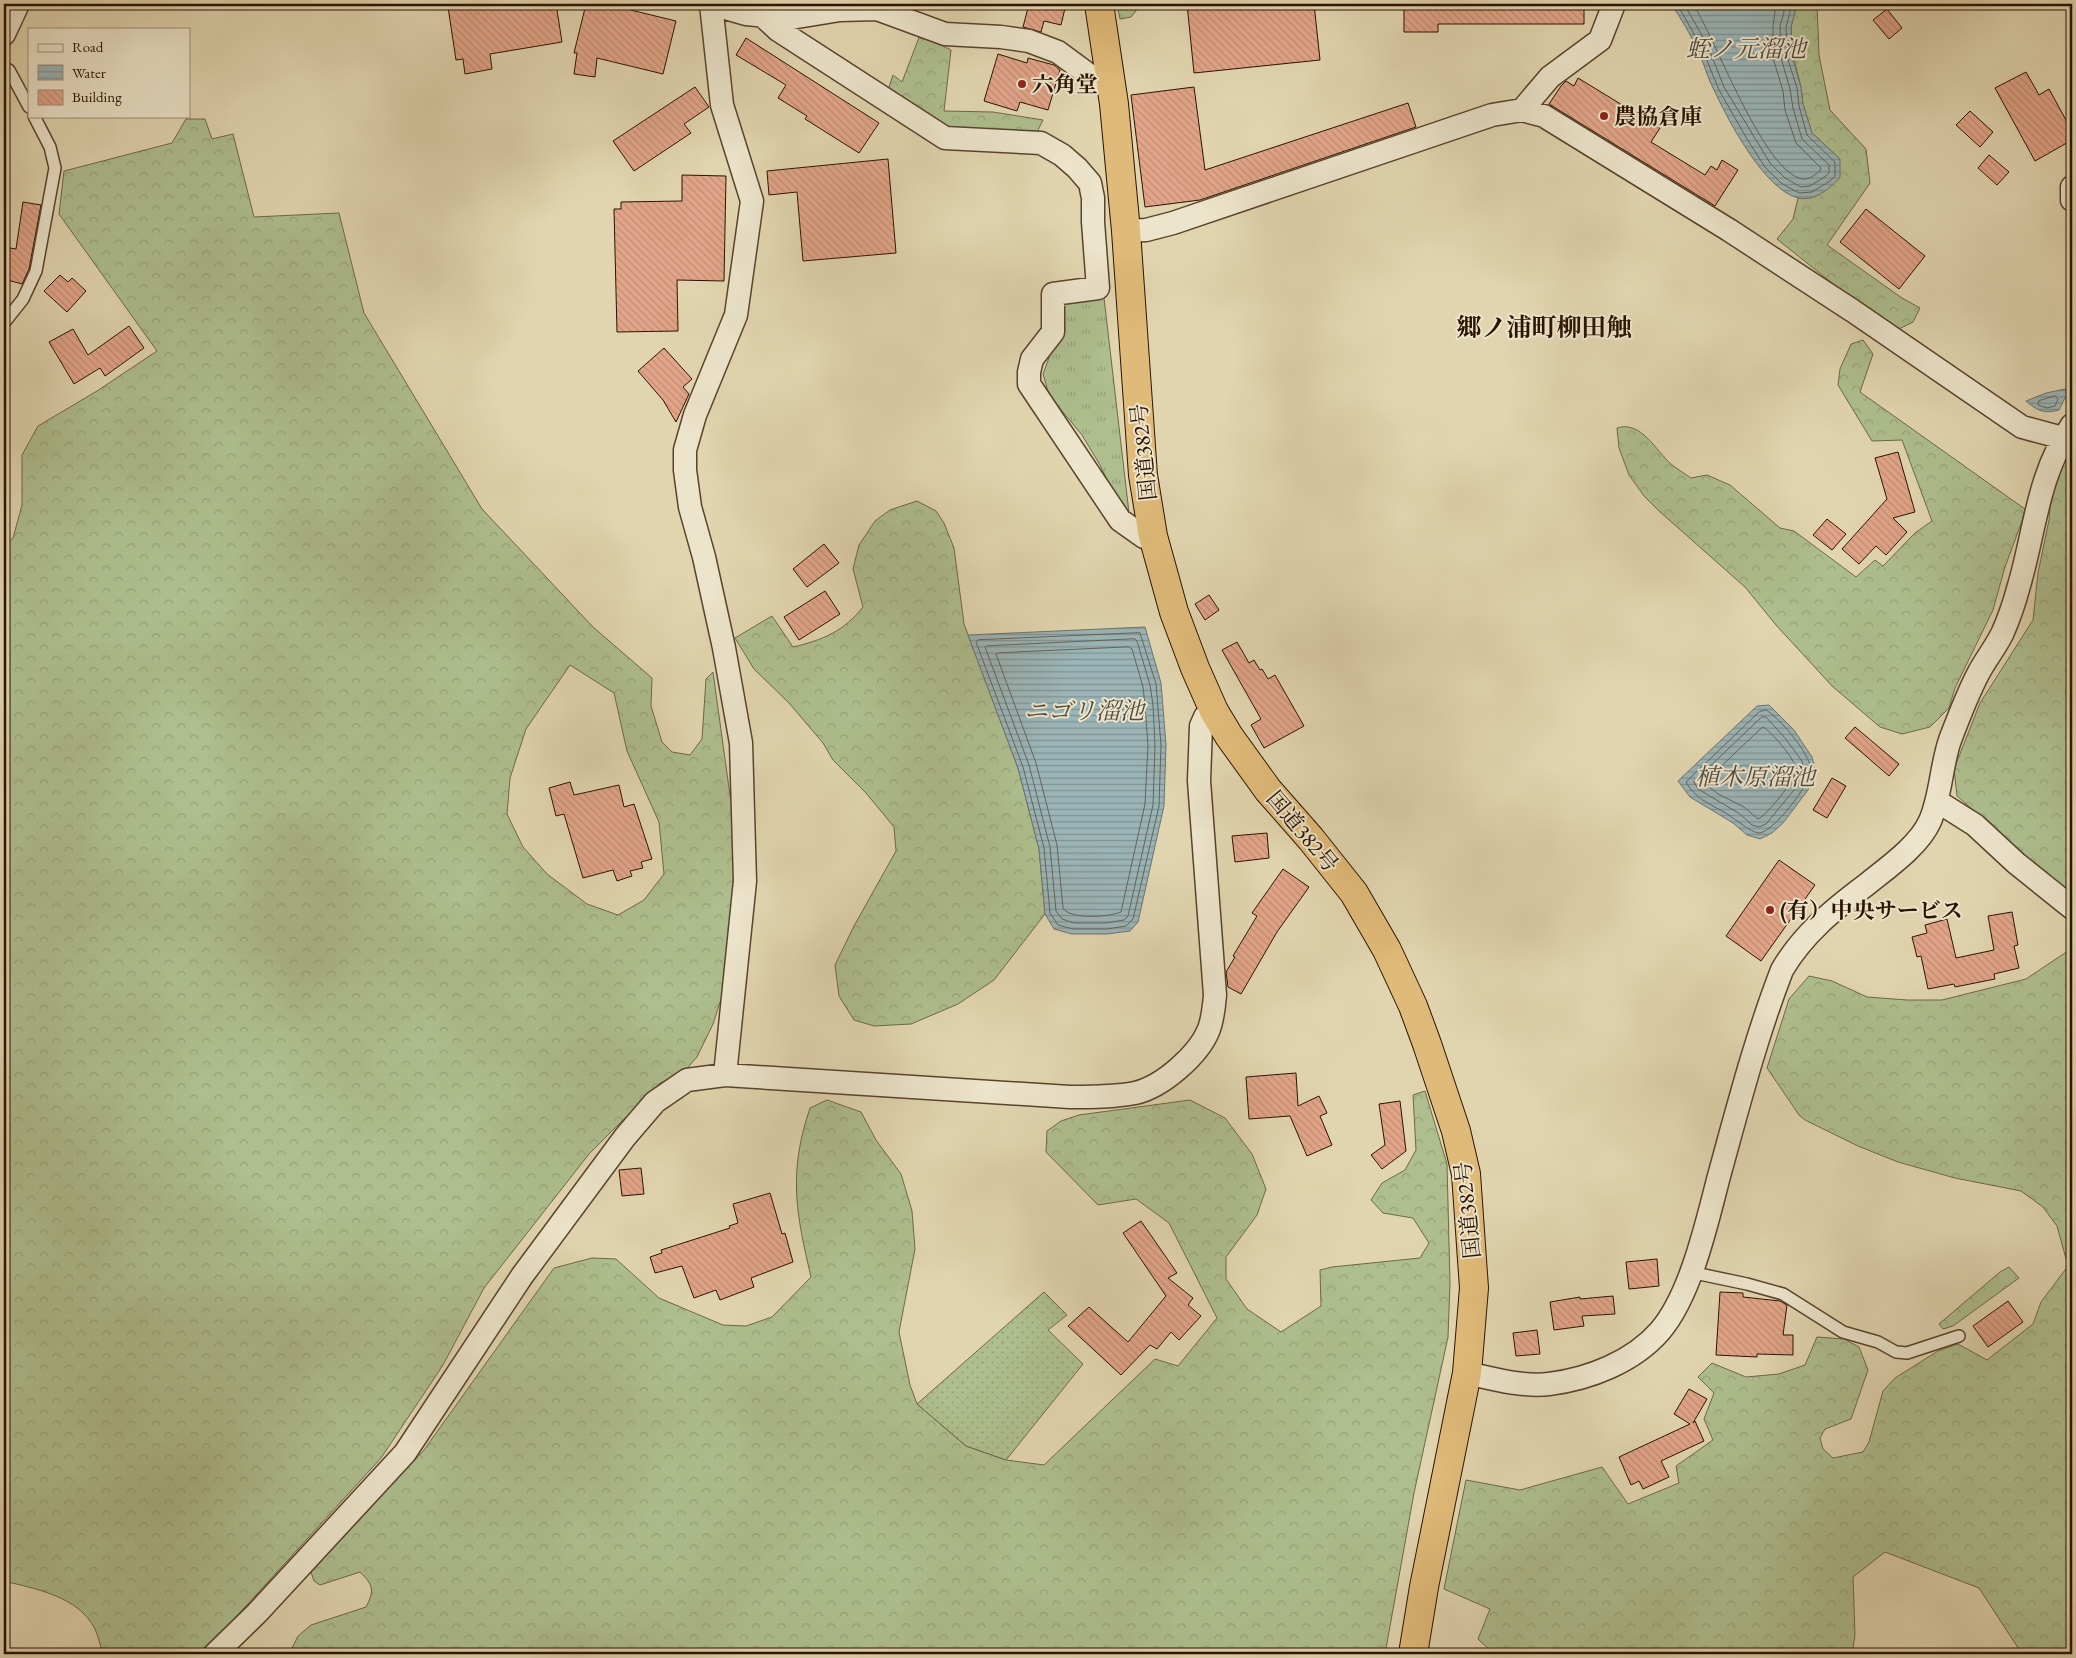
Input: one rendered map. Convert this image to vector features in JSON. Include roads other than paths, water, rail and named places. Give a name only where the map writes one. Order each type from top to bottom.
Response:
[{"type":"highway","name":"国道382号","points":[[1099,4],[1111,81],[1126,230],[1143,475],[1152,536],[1174,612],[1195,668],[1214,711],[1229,736],[1258,777],[1354,893],[1387,950],[1413,1006],[1456,1131],[1466,1174],[1474,1288],[1467,1373],[1424,1586],[1413,1654]]},
{"type":"street","points":[[4,34],[18,4]]},
{"type":"street","points":[[726,1075],[745,881],[741,743],[724,648],[704,557],[690,507],[685,470],[685,450],[695,415],[736,316],[752,201],[722,105],[711,4],[733,12],[791,18],[840,10],[877,9],[945,34],[1001,37],[1029,41],[1058,52],[1096,80],[1111,81]]},
{"type":"street","points":[[1522,110],[1550,77],[1600,40],[1614,4]]},
{"type":"street","points":[[763,16],[778,30],[945,138],[1041,143],[1062,155],[1090,183],[1093,198],[1098,288],[1053,294],[1053,332],[1032,359],[1029,384],[1120,520],[1144,537],[1152,536]]},
{"type":"street","points":[[1126,230],[1146,230],[1173,223],[1492,115],[1522,110],[1544,116],[1729,230],[2022,427],[2068,432],[2039,496],[2012,609],[2002,633],[1977,676],[1949,742],[1937,801],[1930,822],[1918,840],[1810,932],[1793,950],[1782,970],[1740,1099],[1700,1248],[1680,1297],[1660,1330],[1641,1349],[1621,1362],[1598,1372],[1548,1384],[1500,1380],[1467,1373]]},
{"type":"street","points":[[2072,187],[2072,200]]},
{"type":"street","points":[[215,1654],[256,1613],[404,1453],[522,1276],[625,1137],[655,1102],[687,1080],[726,1075],[1070,1097],[1106,1096],[1137,1092],[1161,1082],[1184,1064],[1203,1042],[1209,1030],[1214,1012],[1215,995],[1199,781],[1201,726],[1205,717],[1214,711]]},
{"type":"street","points":[[1937,801],[1975,825],[2016,863],[2072,908]]},
{"type":"lane","points":[[4,68],[9,70],[28,105]]},
{"type":"lane","points":[[4,323],[23,299],[36,271],[55,168],[50,147],[35,118]]},
{"type":"lane","points":[[1690,1272],[1783,1294],[1843,1332],[1878,1342],[1896,1352],[1906,1353],[1959,1336]]},
{"type":"water","name":"蛭ノ元溜池","points":[[1671,4],[1794,4],[1795,12],[1791,27],[1792,57],[1801,87],[1803,104],[1812,133],[1840,159],[1840,177],[1832,185],[1816,196],[1804,199],[1798,198],[1773,182],[1761,169],[1729,120],[1698,50]]},
{"type":"water","points":[[2070,388],[2059,410],[2041,411],[2026,401],[2046,393]]},
{"type":"water","name":"ニゴリ溜池","points":[[1145,627],[1161,683],[1166,745],[1164,806],[1138,922],[1130,931],[1107,934],[1072,934],[1054,929],[1045,914],[1039,849],[1018,768],[968,635]]},
{"type":"water","name":"植木原溜池","points":[[1769,705],[1794,730],[1812,757],[1816,772],[1808,790],[1783,823],[1772,833],[1760,839],[1747,835],[1733,823],[1690,797],[1678,781],[1757,706]]},
{"type":"place","name":"六角堂","points":[[1022,84]]},
{"type":"place","name":"農協倉庫","points":[[1604,116]]},
{"type":"place","name":"(有）中央サービス","points":[[1770,910]]},
{"type":"district","name":"郷ノ浦町柳田触","points":[[1544,327]]}]
